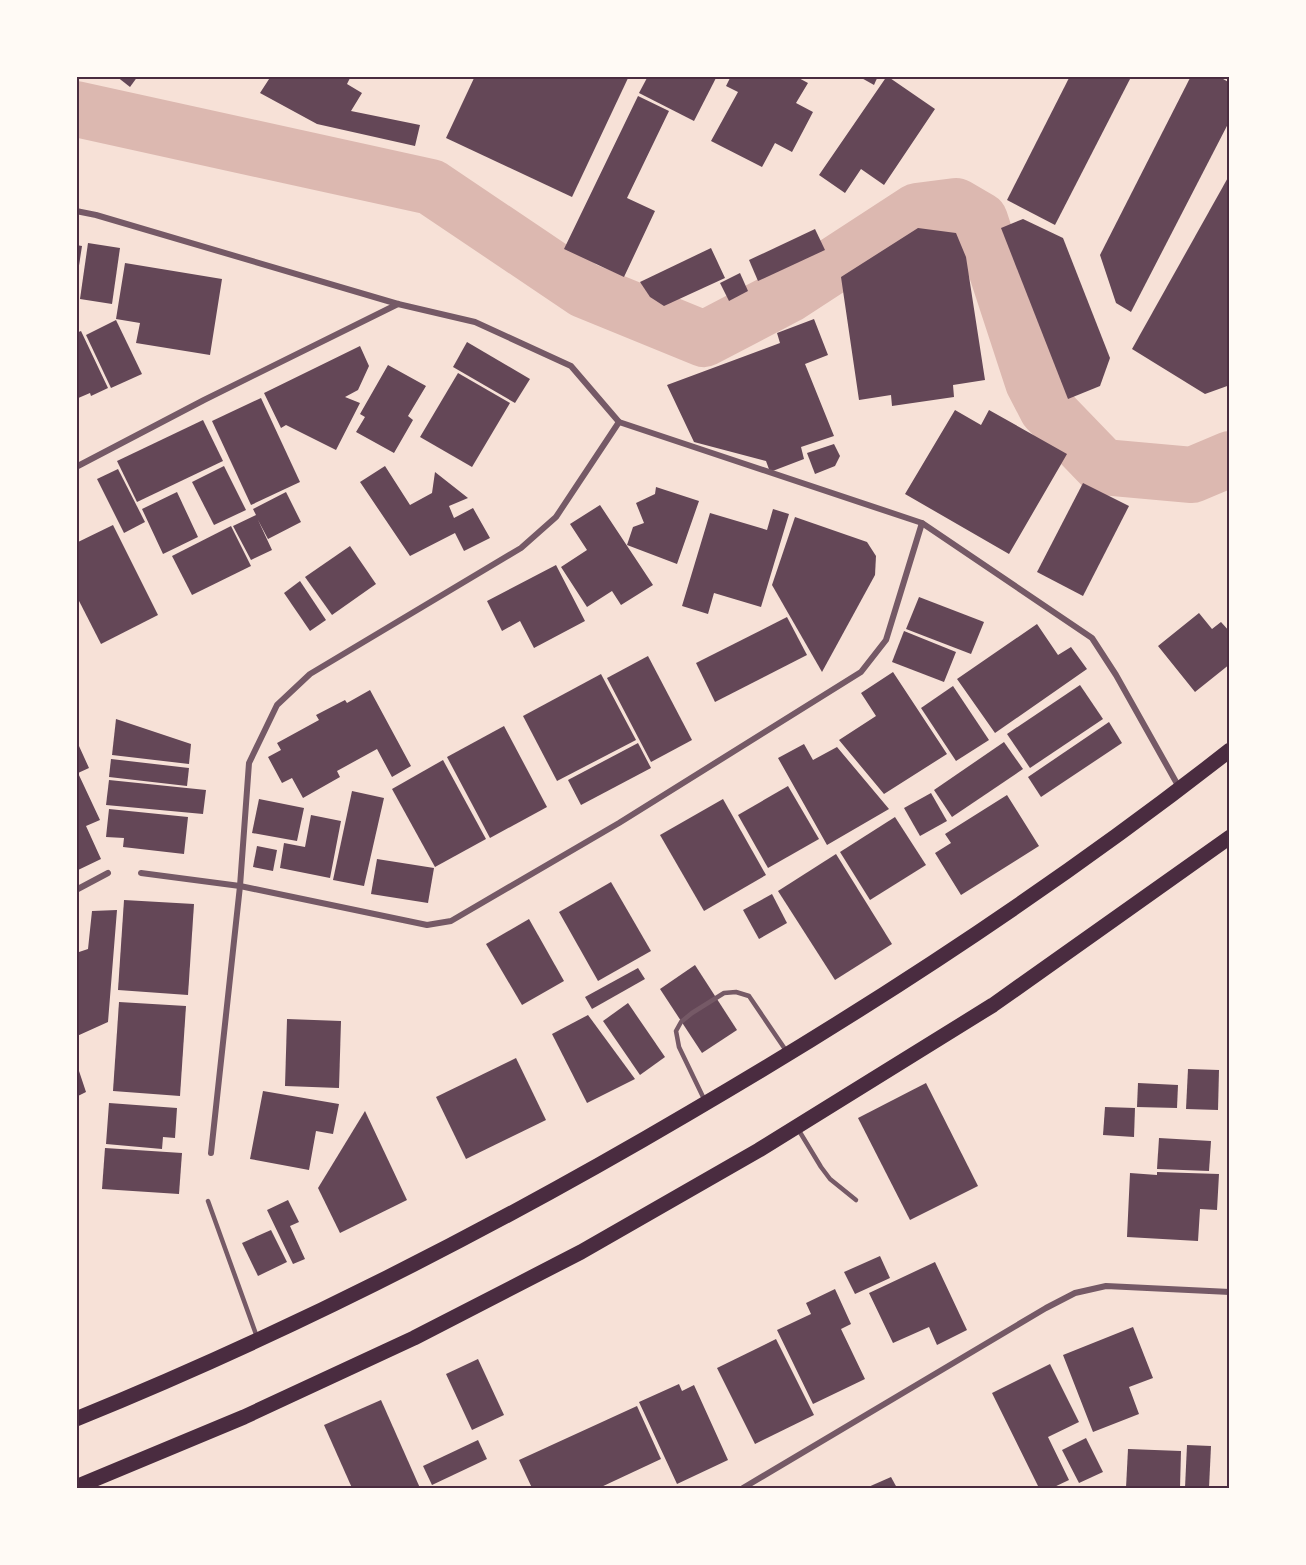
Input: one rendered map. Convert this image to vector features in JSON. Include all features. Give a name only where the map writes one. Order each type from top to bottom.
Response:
[{"type":"main road","points":[[76,1419],[258,1339],[463,1240],[596,1168],[789,1055],[992,924],[1180,789],[1230,750]]},
{"type":"main road","points":[[76,1487],[244,1418],[414,1338],[581,1252],[797,1126],[993,1005],[1230,837]]},
{"type":"street","points":[[76,211],[398,304],[475,322],[572,366],[619,422],[922,523],[1092,638],[1116,675],[1180,789]]},
{"type":"street","points":[[76,467],[204,400],[398,304]]},
{"type":"street","points":[[211,1153],[240,886],[249,763],[277,705],[310,674],[522,548],[556,517],[619,422]]},
{"type":"street","points":[[141,873],[240,886],[427,925],[451,921],[619,823],[861,672],[886,640],[922,523]]},
{"type":"street","points":[[76,890],[108,873]]},
{"type":"street","points":[[743,1488],[1075,1293],[1106,1286],[1230,1292]]},
{"type":"lane","points":[[706,1103],[679,1047],[676,1031],[681,1022],[692,1013],[724,993],[736,992],[749,996],[789,1055]]},
{"type":"lane","points":[[797,1126],[825,1173],[856,1200]]},
{"type":"lane","points":[[208,1201],[258,1339]]},
{"type":"building","points":[[116,76],[138,76],[130,87]]},
{"type":"building","points":[[271,76],[351,76],[347,84],[362,93],[351,111],[420,125],[415,146],[317,124],[260,93]]},
{"type":"building","points":[[475,76],[629,76],[572,197],[446,138]]},
{"type":"building","points":[[648,76],[717,76],[694,121],[639,93]]},
{"type":"building","points":[[731,76],[795,76],[808,83],[796,103],[813,112],[792,152],[775,143],[762,167],[711,141],[738,92],[726,86]]},
{"type":"building","points":[[858,76],[878,76],[874,85]]},
{"type":"building","points":[[887,76],[935,109],[884,185],[861,169],[845,193],[819,175]]},
{"type":"building","points":[[1070,76],[1124,76],[1130,79],[1055,225],[1007,200]]},
{"type":"building","points":[[1191,76],[1218,76],[1230,83],[1230,120],[1131,312],[1116,303],[1100,255]]},
{"type":"building","points":[[638,96],[669,111],[627,198],[655,211],[624,277],[564,249]]},
{"type":"building","points":[[1230,174],[1230,385],[1205,394],[1132,349]]},
{"type":"building","points":[[1023,219],[1063,238],[1110,358],[1100,386],[1068,399],[1001,228]]},
{"type":"building","points":[[918,228],[956,233],[966,257],[985,380],[953,385],[954,397],[892,406],[891,395],[859,400],[841,277]]},
{"type":"building","points":[[815,229],[825,250],[758,281],[749,260]]},
{"type":"building","points":[[88,243],[120,248],[112,304],[80,299]]},
{"type":"building","points":[[76,245],[82,246],[78,272],[76,271]]},
{"type":"building","points":[[711,248],[725,278],[664,306],[650,297],[640,282]]},
{"type":"building","points":[[125,263],[222,279],[210,355],[136,343],[140,323],[116,319]]},
{"type":"building","points":[[740,273],[748,291],[729,301],[720,283]]},
{"type":"building","points":[[814,319],[828,355],[805,364],[834,436],[801,447],[804,459],[770,472],[766,461],[694,442],[667,385],[780,343],[777,333]]},
{"type":"building","points":[[116,320],[142,374],[111,388],[86,335]]},
{"type":"building","points":[[81,331],[108,388],[91,396],[90,393],[76,399],[76,333]]},
{"type":"building","points":[[467,342],[530,379],[515,403],[453,367]]},
{"type":"building","points":[[360,346],[369,366],[358,390],[345,397],[360,403],[336,450],[286,425],[281,428],[264,393]]},
{"type":"building","points":[[388,365],[426,386],[408,416],[413,420],[394,453],[356,432],[365,417],[360,414]]},
{"type":"building","points":[[458,373],[510,403],[472,467],[420,437]]},
{"type":"building","points":[[261,398],[300,482],[251,505],[212,421]]},
{"type":"building","points":[[955,410],[981,425],[989,410],[1067,454],[1009,554],[905,494]]},
{"type":"building","points":[[203,420],[223,461],[137,502],[117,461]]},
{"type":"building","points":[[834,444],[840,456],[835,466],[815,474],[807,453]]},
{"type":"building","points":[[224,466],[246,510],[214,525],[192,482]]},
{"type":"building","points":[[385,466],[410,505],[432,493],[435,472],[468,498],[449,506],[454,518],[473,508],[490,538],[464,551],[455,533],[410,556],[360,482]]},
{"type":"building","points":[[118,469],[145,522],[124,533],[97,479]]},
{"type":"building","points":[[1083,483],[1129,506],[1083,596],[1037,572]]},
{"type":"building","points":[[656,487],[699,501],[677,564],[627,545],[633,527],[644,523],[636,503],[655,494]]},
{"type":"building","points":[[177,492],[198,537],[163,554],[142,509]]},
{"type":"building","points":[[286,492],[301,522],[268,539],[258,520],[272,550],[251,560],[233,526],[256,515],[253,509]]},
{"type":"building","points":[[600,505],[653,585],[621,605],[612,591],[587,607],[561,567],[587,550],[570,524]]},
{"type":"building","points":[[773,509],[789,514],[761,607],[714,593],[708,614],[682,606],[710,513],[767,530]]},
{"type":"building","points":[[795,517],[867,542],[876,556],[875,575],[822,672],[772,585]]},
{"type":"building","points":[[113,525],[158,615],[101,644],[76,595],[76,543]]},
{"type":"building","points":[[231,526],[251,566],[192,595],[172,556]]},
{"type":"building","points":[[350,546],[376,584],[332,615],[305,577]]},
{"type":"building","points":[[556,565],[585,621],[534,648],[520,621],[502,631],[487,601]]},
{"type":"building","points":[[300,581],[326,620],[310,631],[284,593]]},
{"type":"building","points":[[919,597],[984,622],[971,654],[906,629]]},
{"type":"building","points":[[1199,613],[1212,629],[1221,622],[1230,632],[1230,664],[1195,692],[1158,646]]},
{"type":"building","points":[[787,617],[807,655],[715,702],[696,663]]},
{"type":"building","points":[[1037,624],[1058,655],[1071,647],[1087,669],[995,733],[957,679]]},
{"type":"building","points":[[904,631],[956,652],[944,682],[892,662]]},
{"type":"building","points":[[648,656],[692,740],[651,762],[607,678]]},
{"type":"building","points":[[893,672],[947,754],[884,794],[839,740],[876,716],[861,693]]},
{"type":"building","points":[[601,674],[636,740],[557,781],[523,716]]},
{"type":"building","points":[[1080,685],[1103,719],[1030,768],[1007,734]]},
{"type":"building","points":[[953,686],[989,740],[956,761],[921,708]]},
{"type":"building","points":[[370,690],[411,766],[392,777],[377,749],[337,771],[340,777],[303,798],[292,778],[282,783],[268,757],[281,750],[277,743],[319,720],[316,715],[345,700],[347,703]]},
{"type":"building","points":[[116,719],[191,744],[189,764],[112,755]]},
{"type":"building","points":[[1109,722],[1122,743],[1041,797],[1028,777]]},
{"type":"building","points":[[504,726],[547,807],[490,838],[447,757]]},
{"type":"building","points":[[1004,742],[1023,769],[952,817],[934,790]]},
{"type":"building","points":[[638,743],[651,768],[581,805],[568,780]]},
{"type":"building","points":[[804,744],[813,760],[837,747],[889,809],[827,845],[778,758]]},
{"type":"building","points":[[79,746],[89,768],[78,773],[100,820],[86,826],[101,859],[76,871],[76,747]]},
{"type":"building","points":[[111,759],[189,768],[187,786],[109,777]]},
{"type":"building","points":[[443,760],[486,839],[435,867],[392,789]]},
{"type":"building","points":[[109,780],[206,790],[203,814],[106,805]]},
{"type":"building","points":[[788,786],[819,839],[768,868],[738,815]]},
{"type":"building","points":[[352,791],[384,798],[364,886],[333,880]]},
{"type":"building","points":[[931,793],[947,821],[920,836],[904,808]]},
{"type":"building","points":[[1007,795],[1039,846],[961,895],[935,853],[951,843],[945,834]]},
{"type":"building","points":[[259,799],[304,808],[297,841],[252,833]]},
{"type":"building","points":[[723,799],[766,875],[704,911],[660,835]]},
{"type":"building","points":[[109,809],[188,817],[184,854],[123,847],[124,838],[106,837]]},
{"type":"building","points":[[311,815],[341,821],[330,878],[280,868],[284,843],[305,847]]},
{"type":"building","points":[[895,817],[926,865],[870,900],[840,852]]},
{"type":"building","points":[[257,846],[277,850],[273,871],[253,867]]},
{"type":"building","points":[[836,854],[892,944],[835,980],[778,891]]},
{"type":"building","points":[[377,859],[434,868],[428,903],[371,894]]},
{"type":"building","points":[[611,882],[651,951],[598,981],[559,912]]},
{"type":"building","points":[[772,894],[787,923],[759,939],[743,910]]},
{"type":"building","points":[[124,900],[194,904],[188,995],[118,990]]},
{"type":"building","points":[[117,910],[108,1022],[77,1036],[76,953],[88,949],[92,911]]},
{"type":"building","points":[[529,919],[564,981],[522,1005],[486,944]]},
{"type":"building","points":[[695,965],[737,1030],[702,1053],[660,989]]},
{"type":"building","points":[[638,968],[645,979],[592,1009],[585,997]]},
{"type":"building","points":[[119,1002],[186,1006],[180,1096],[113,1091]]},
{"type":"building","points":[[628,1003],[665,1057],[640,1075],[603,1021]]},
{"type":"building","points":[[588,1015],[635,1079],[587,1103],[552,1034]]},
{"type":"building","points":[[287,1019],[341,1021],[339,1088],[285,1086]]},
{"type":"building","points":[[516,1058],[546,1120],[466,1159],[436,1097]]},
{"type":"building","points":[[76,1062],[86,1092],[76,1097]]},
{"type":"building","points":[[1188,1069],[1219,1070],[1218,1110],[1186,1109]]},
{"type":"building","points":[[926,1083],[978,1186],[910,1220],[858,1118]]},
{"type":"building","points":[[1138,1083],[1178,1085],[1177,1108],[1137,1107]]},
{"type":"building","points":[[263,1091],[339,1104],[333,1134],[316,1131],[309,1170],[250,1159]]},
{"type":"building","points":[[109,1103],[177,1108],[175,1138],[163,1137],[162,1149],[106,1144]]},
{"type":"building","points":[[1105,1107],[1135,1108],[1134,1137],[1103,1135]]},
{"type":"building","points":[[365,1111],[407,1200],[340,1233],[318,1188]]},
{"type":"building","points":[[1159,1138],[1211,1141],[1209,1171],[1157,1169]]},
{"type":"building","points":[[105,1148],[182,1153],[179,1194],[102,1189]]},
{"type":"building","points":[[1157,1172],[1219,1174],[1217,1210],[1200,1209],[1198,1241],[1127,1237],[1130,1173],[1157,1175]]},
{"type":"building","points":[[288,1200],[299,1222],[290,1226],[305,1259],[293,1264],[267,1210]]},
{"type":"building","points":[[271,1230],[287,1262],[258,1276],[242,1243]]},
{"type":"building","points":[[880,1256],[890,1278],[855,1294],[844,1272]]},
{"type":"building","points":[[935,1262],[967,1330],[937,1345],[929,1327],[893,1343],[869,1293]]},
{"type":"building","points":[[835,1289],[851,1324],[841,1329],[865,1379],[813,1404],[777,1330],[811,1314],[806,1303]]},
{"type":"building","points":[[1133,1327],[1153,1378],[1129,1387],[1139,1414],[1093,1432],[1063,1355]]},
{"type":"building","points":[[776,1339],[814,1415],[755,1444],[717,1368]]},
{"type":"building","points":[[478,1359],[504,1415],[472,1430],[446,1374]]},
{"type":"building","points":[[1050,1364],[1079,1422],[1048,1437],[1069,1480],[1052,1488],[1039,1488],[992,1393]]},
{"type":"building","points":[[679,1384],[682,1391],[694,1385],[728,1460],[677,1484],[639,1402]]},
{"type":"building","points":[[381,1400],[420,1488],[352,1488],[324,1425]]},
{"type":"building","points":[[637,1406],[661,1459],[599,1488],[532,1488],[519,1460]]},
{"type":"building","points":[[1086,1438],[1103,1472],[1079,1483],[1062,1450]]},
{"type":"building","points":[[478,1440],[487,1459],[432,1485],[423,1466]]},
{"type":"building","points":[[1187,1445],[1211,1446],[1209,1488],[1185,1488]]},
{"type":"building","points":[[1128,1449],[1181,1451],[1180,1488],[1126,1488]]},
{"type":"building","points":[[891,1477],[897,1488],[866,1488]]},
{"type":"waterway","points":[[76,109],[431,187],[584,290],[704,339],[788,295],[917,211],[956,206],[980,220],[1033,382],[1047,409],[1103,467],[1192,475],[1230,459]]}]
